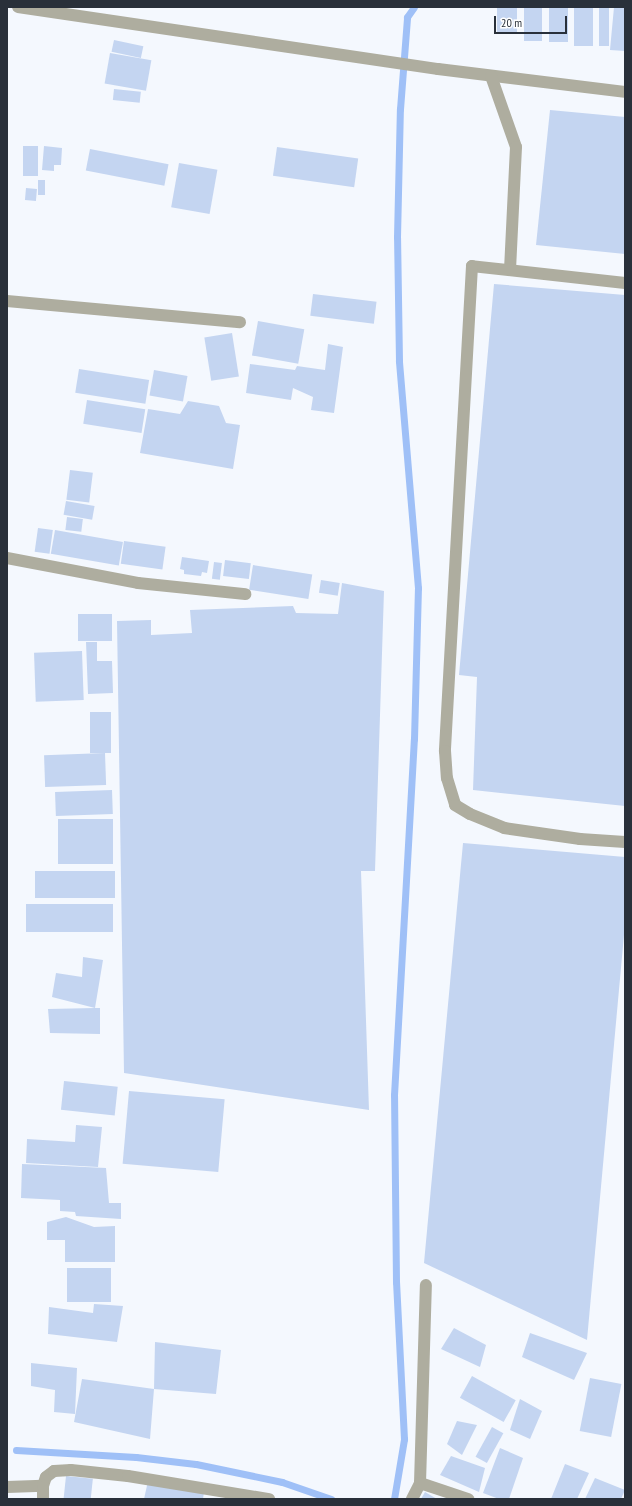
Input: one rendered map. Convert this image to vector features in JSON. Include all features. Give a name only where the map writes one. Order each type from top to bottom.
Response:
[{"type":"street","points":[[18,7],[438,69],[625,92]]},
{"type":"street","points":[[491,76],[516,147],[510,270]]},
{"type":"street","points":[[625,283],[472,266],[445,751],[447,778],[455,806],[504,828],[580,839],[625,842]]},
{"type":"street","points":[[7,301],[240,322]]},
{"type":"street","points":[[7,558],[138,583],[244,594]]},
{"type":"street","points":[[412,1499],[420,1483],[426,1285]]},
{"type":"street","points":[[43,1499],[40,1486],[46,1477],[54,1471],[70,1470],[128,1476],[269,1499]]},
{"type":"street","points":[[420,1483],[468,1499]]},
{"type":"street","points":[[12,1487],[40,1486]]},
{"type":"building","points":[[497,7],[517,7],[517,32],[497,32]]},
{"type":"building","points":[[524,7],[542,7],[542,41],[524,41]]},
{"type":"building","points":[[549,7],[568,7],[568,42],[549,42]]},
{"type":"building","points":[[574,7],[593,7],[593,46],[574,46]]},
{"type":"building","points":[[599,7],[609,7],[609,46],[599,46]]},
{"type":"building","points":[[614,7],[625,7],[625,51],[610,50]]},
{"type":"building","points":[[114,40],[143,46],[141,58],[112,52]]},
{"type":"building","points":[[110,53],[151,60],[146,91],[105,84]]},
{"type":"building","points":[[114,89],[141,92],[140,103],[113,100]]},
{"type":"building","points":[[550,110],[625,117],[625,254],[536,245]]},
{"type":"building","points":[[23,146],[38,146],[38,176],[23,176]]},
{"type":"building","points":[[44,146],[62,148],[61,165],[54,165],[54,171],[42,170]]},
{"type":"building","points":[[277,147],[358,158],[354,187],[273,176]]},
{"type":"building","points":[[90,149],[169,164],[164,186],[86,171]]},
{"type":"building","points":[[179,163],[217,170],[210,214],[171,207]]},
{"type":"building","points":[[38,180],[45,180],[45,195],[38,195]]},
{"type":"building","points":[[26,188],[37,189],[36,201],[25,200]]},
{"type":"building","points":[[494,284],[625,295],[625,806],[473,790],[477,677],[459,675]]},
{"type":"building","points":[[313,294],[377,302],[374,324],[310,316]]},
{"type":"building","points":[[258,321],[304,329],[298,364],[252,355]]},
{"type":"building","points":[[232,333],[239,376],[211,381],[204,337]]},
{"type":"building","points":[[328,344],[343,347],[334,413],[311,410],[313,397],[293,388],[291,400],[246,393],[250,364],[295,370],[297,366],[325,370]]},
{"type":"building","points":[[79,369],[149,380],[145,404],[75,393]]},
{"type":"building","points":[[154,370],[187,376],[183,402],[149,396]]},
{"type":"building","points":[[87,400],[145,409],[142,433],[83,424]]},
{"type":"building","points":[[188,401],[219,406],[226,423],[240,425],[233,469],[140,453],[148,409],[180,414]]},
{"type":"building","points":[[70,470],[93,473],[89,503],[66,500]]},
{"type":"building","points":[[66,501],[95,506],[92,520],[64,515]]},
{"type":"building","points":[[67,517],[83,519],[81,532],[65,530]]},
{"type":"building","points":[[38,528],[53,530],[50,554],[35,552]]},
{"type":"building","points":[[55,530],[123,542],[119,566],[51,554]]},
{"type":"building","points":[[124,541],[166,547],[162,570],[121,564]]},
{"type":"building","points":[[182,557],[209,561],[207,573],[202,572],[201,576],[184,574],[184,570],[180,569]]},
{"type":"building","points":[[225,560],[251,563],[249,579],[223,576]]},
{"type":"building","points":[[214,562],[222,563],[220,580],[212,579]]},
{"type":"building","points":[[253,565],[312,574],[308,599],[249,590]]},
{"type":"building","points":[[321,580],[340,583],[338,596],[319,593]]},
{"type":"building","points":[[342,583],[384,591],[375,871],[361,871],[369,1110],[124,1073],[117,621],[151,620],[151,635],[192,633],[190,610],[293,606],[296,613],[338,614]]},
{"type":"building","points":[[78,614],[112,614],[112,641],[78,641]]},
{"type":"building","points":[[86,642],[97,642],[97,661],[112,661],[113,693],[88,694]]},
{"type":"building","points":[[82,651],[84,700],[36,702],[34,653]]},
{"type":"building","points":[[90,712],[111,712],[111,753],[90,753]]},
{"type":"building","points":[[105,753],[106,785],[45,787],[44,755]]},
{"type":"building","points":[[112,790],[113,814],[56,816],[55,792]]},
{"type":"building","points":[[58,819],[113,819],[113,864],[58,864]]},
{"type":"building","points":[[463,843],[625,857],[625,924],[587,1340],[424,1263]]},
{"type":"building","points":[[35,871],[115,871],[115,898],[35,898]]},
{"type":"building","points":[[26,904],[113,904],[113,932],[26,932]]},
{"type":"building","points":[[83,957],[103,960],[95,1008],[52,997],[56,973],[82,977]]},
{"type":"building","points":[[100,1008],[100,1034],[50,1033],[48,1009]]},
{"type":"building","points":[[64,1081],[118,1087],[115,1115],[61,1110]]},
{"type":"building","points":[[129,1091],[225,1099],[218,1172],[123,1164]]},
{"type":"building","points":[[76,1125],[102,1127],[98,1167],[26,1163],[27,1139],[75,1142]]},
{"type":"building","points":[[22,1164],[106,1168],[109,1203],[121,1203],[121,1219],[76,1216],[75,1212],[60,1211],[60,1200],[21,1198]]},
{"type":"building","points":[[66,1217],[94,1227],[115,1226],[115,1262],[65,1262],[65,1240],[47,1240],[47,1222]]},
{"type":"building","points":[[67,1268],[111,1268],[111,1302],[67,1302]]},
{"type":"building","points":[[94,1304],[123,1306],[117,1342],[48,1334],[49,1307],[93,1313]]},
{"type":"building","points":[[454,1328],[486,1345],[480,1367],[441,1349]]},
{"type":"building","points":[[530,1333],[587,1353],[574,1380],[522,1357]]},
{"type":"building","points":[[155,1342],[221,1350],[216,1394],[154,1389]]},
{"type":"building","points":[[31,1363],[77,1368],[75,1414],[54,1412],[55,1390],[31,1386]]},
{"type":"building","points":[[472,1376],[516,1400],[504,1422],[460,1398]]},
{"type":"building","points":[[590,1378],[621,1384],[611,1437],[580,1431]]},
{"type":"building","points":[[82,1379],[154,1389],[150,1439],[74,1422]]},
{"type":"building","points":[[520,1399],[542,1411],[530,1439],[510,1430]]},
{"type":"building","points":[[457,1421],[477,1425],[462,1455],[447,1444]]},
{"type":"building","points":[[492,1427],[503,1433],[487,1463],[476,1457]]},
{"type":"building","points":[[500,1448],[523,1458],[509,1499],[499,1499],[483,1493]]},
{"type":"building","points":[[451,1456],[485,1468],[479,1492],[440,1475]]},
{"type":"building","points":[[565,1464],[589,1473],[577,1499],[551,1499]]},
{"type":"building","points":[[66,1476],[93,1479],[91,1499],[64,1499]]},
{"type":"building","points":[[595,1478],[625,1490],[621,1499],[585,1499]]},
{"type":"building","points":[[148,1481],[204,1492],[203,1499],[144,1499]]},
{"type":"building","points":[[425,1492],[437,1499],[421,1499]]},
{"type":"waterway","points":[[394,1499],[404,1439],[396,1282],[394,1095],[414,739],[418,588],[399,361],[397,237],[400,109],[407,17],[414,7]]},
{"type":"waterway","points":[[16,1450],[136,1457],[196,1464],[282,1482],[331,1499]]}]
